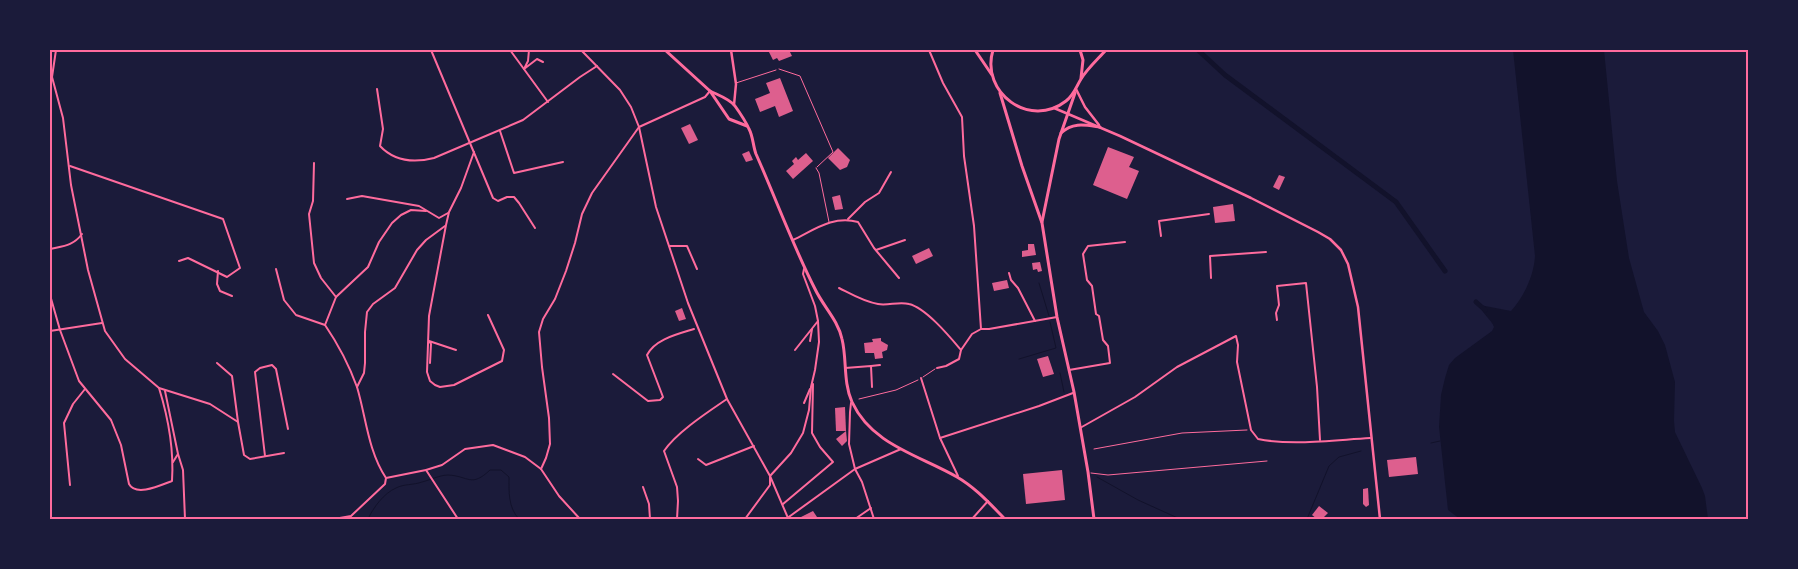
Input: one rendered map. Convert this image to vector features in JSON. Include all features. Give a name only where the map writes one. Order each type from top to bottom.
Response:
[{"type":"main road","points":[[665,50],[710,91],[729,119],[747,126]]},
{"type":"main road","points":[[975,50],[992,75],[1000,92],[1022,166],[1042,223],[1057,317],[1074,392],[1094,519]]},
{"type":"main road","points":[[992,75],[993,50]]},
{"type":"main road","points":[[1080,50],[1083,60],[1082,78]]},
{"type":"main road","points":[[1042,223],[1060,134],[1067,114],[1082,78],[1106,50]]},
{"type":"main road","points":[[1000,92],[1008,101],[1019,108],[1039,111],[1054,108],[1067,101],[1076,90]]},
{"type":"main road","points":[[710,91],[722,96],[734,105],[749,128],[755,150],[815,291],[842,338],[845,368],[852,401],[861,418],[870,429],[885,440],[958,477],[979,492],[1005,519]]},
{"type":"main road","points":[[1060,134],[1068,127],[1079,124],[1100,127]]},
{"type":"street","points":[[56,50],[51,77],[63,118],[71,185],[88,270],[105,331],[125,359],[159,388],[210,404],[238,422]]},
{"type":"street","points":[[432,50],[493,198],[498,201],[507,197],[514,197],[535,228]]},
{"type":"street","points":[[510,50],[548,102]]},
{"type":"street","points":[[524,69],[528,60],[529,50]]},
{"type":"street","points":[[581,50],[620,90],[631,107],[639,127],[656,207],[688,303],[727,399],[770,476],[783,504],[787,518],[855,469],[901,448]]},
{"type":"street","points":[[731,50],[736,84],[734,105]]},
{"type":"street","points":[[929,50],[943,83],[962,117],[964,156],[974,226],[981,329]]},
{"type":"street","points":[[524,69],[536,59],[543,62]]},
{"type":"street","points":[[377,89],[382,129],[380,146],[388,154],[403,160],[418,162],[434,158],[523,120],[597,66]]},
{"type":"street","points":[[1076,90],[1084,107],[1100,127]]},
{"type":"street","points":[[541,469],[550,444],[550,418],[542,367],[540,332],[543,319],[555,299],[575,243],[582,214],[592,194],[639,127],[705,97],[710,91]]},
{"type":"street","points":[[1054,108],[1100,127],[1236,190],[1318,232],[1330,239],[1341,250],[1348,264],[1358,307],[1370,438],[1380,519]]},
{"type":"street","points":[[500,131],[514,172],[563,162]]},
{"type":"street","points":[[474,152],[461,188],[449,212],[446,225],[429,316],[427,372],[430,381],[440,387],[454,385],[502,361],[504,350],[488,315]]},
{"type":"street","points":[[314,163],[313,201],[309,214],[314,263],[321,278],[336,297]]},
{"type":"street","points":[[70,166],[223,219],[240,268],[228,277],[188,258],[179,260]]},
{"type":"street","points":[[848,219],[865,202],[879,193],[891,172]]},
{"type":"street","points":[[347,199],[362,196],[419,206],[426,212],[439,218],[449,212]]},
{"type":"street","points":[[325,325],[336,297],[368,267],[379,242],[392,223],[410,210],[426,212]]},
{"type":"street","points":[[1161,236],[1159,221],[1209,214]]},
{"type":"street","points":[[793,240],[829,222],[848,219],[858,222],[876,250],[899,278]]},
{"type":"street","points":[[357,387],[364,373],[366,363],[365,332],[367,312],[372,304],[395,288],[417,250],[426,240],[446,225]]},
{"type":"street","points":[[50,249],[72,245],[82,234]]},
{"type":"street","points":[[876,250],[905,240]]},
{"type":"street","points":[[1069,370],[1110,363],[1108,346],[1103,340],[1099,316],[1096,314],[1092,286],[1087,280],[1083,254],[1088,246],[1125,242]]},
{"type":"street","points":[[670,246],[687,246],[697,269]]},
{"type":"street","points":[[1212,278],[1210,256],[1266,252]]},
{"type":"street","points":[[745,519],[770,485],[770,476],[791,452],[804,433],[819,342],[818,321],[804,274],[805,267]]},
{"type":"street","points":[[276,269],[284,300],[296,315],[325,325],[339,345],[357,387],[374,452],[379,467],[386,478],[386,484],[351,516],[334,519]]},
{"type":"street","points":[[218,271],[217,284],[220,291],[232,296]]},
{"type":"street","points":[[1009,272],[1011,280],[1018,288],[1035,321]]},
{"type":"street","points":[[1277,320],[1276,312],[1279,306],[1277,286],[1306,283],[1317,387],[1320,440]]},
{"type":"street","points":[[839,288],[868,302],[880,305],[910,304],[941,326],[961,350]]},
{"type":"street","points":[[50,296],[60,330],[79,381],[111,420],[122,445],[129,484],[135,490],[172,481],[173,462],[163,401],[159,388]]},
{"type":"street","points":[[937,368],[946,366],[959,359],[961,350],[972,334],[981,329],[1057,317]]},
{"type":"street","points":[[795,350],[818,321]]},
{"type":"street","points":[[50,331],[102,323]]},
{"type":"street","points":[[810,341],[813,327]]},
{"type":"street","points":[[613,374],[648,401],[660,400],[663,398],[647,355],[650,349],[667,338],[694,329]]},
{"type":"street","points":[[1080,428],[1135,397],[1177,367],[1236,336],[1238,345],[1237,362],[1250,430],[1258,440],[1370,438]]},
{"type":"street","points":[[429,341],[456,350]]},
{"type":"street","points":[[429,341],[431,344],[430,363]]},
{"type":"street","points":[[217,363],[232,376],[244,455],[250,459],[284,453]]},
{"type":"street","points":[[265,456],[255,372],[260,368],[272,365],[276,369],[288,429]]},
{"type":"street","points":[[845,368],[880,365]]},
{"type":"street","points":[[870,366],[872,387]]},
{"type":"street","points":[[921,378],[940,438],[958,477]]},
{"type":"street","points":[[783,504],[806,483],[823,472],[832,462],[820,447],[812,432],[812,381]]},
{"type":"street","points":[[804,403],[811,387]]},
{"type":"street","points":[[70,485],[64,423],[73,404],[85,389]]},
{"type":"street","points":[[165,391],[183,470],[185,519]]},
{"type":"street","points":[[940,438],[1039,406],[1074,392]]},
{"type":"street","points":[[677,519],[677,487],[664,451],[670,443],[707,412],[727,399]]},
{"type":"street","points":[[852,401],[849,444],[855,469],[862,482],[874,519]]},
{"type":"street","points":[[386,478],[426,470],[442,465],[466,449],[492,445],[525,457],[541,469],[559,496],[580,519]]},
{"type":"street","points":[[698,458],[706,465],[754,446]]},
{"type":"street","points":[[173,462],[178,454]]},
{"type":"street","points":[[426,470],[458,519]]},
{"type":"street","points":[[643,487],[649,504],[650,519]]},
{"type":"street","points":[[972,519],[988,501]]},
{"type":"street","points":[[855,519],[871,508]]},
{"type":"lane","points":[[736,84],[776,70]]},
{"type":"lane","points":[[816,168],[819,172],[829,222]]},
{"type":"path","points":[[780,69],[800,76],[833,152],[816,168]]},
{"type":"path","points":[[859,398],[896,390],[937,368]]},
{"type":"path","points":[[1094,449],[1182,433],[1250,430]]},
{"type":"path","points":[[1088,472],[1108,475],[1267,461]]},
{"type":"shaded area","points":[[1513,50],[1604,50],[1617,181],[1629,258],[1644,312],[1658,331],[1665,345],[1675,382],[1675,432],[1702,488],[1708,519],[1460,519],[1448,510],[1439,427],[1441,395],[1449,365],[1455,358],[1492,331],[1494,327],[1482,311],[1480,305],[1511,311],[1528,285],[1533,271],[1535,256]]},
{"type":"building","points":[[768,50],[789,50],[792,56],[779,61],[777,58],[773,60]]},
{"type":"building","points":[[780,78],[793,111],[779,117],[775,106],[760,112],[755,99],[770,93],[766,83]]},
{"type":"building","points":[[690,124],[698,140],[689,144],[681,128]]},
{"type":"building","points":[[1108,147],[1134,157],[1129,167],[1139,171],[1127,199],[1093,185]]},
{"type":"building","points":[[838,148],[850,160],[847,167],[840,170],[828,158]]},
{"type":"building","points":[[749,151],[753,160],[746,162],[742,154]]},
{"type":"building","points":[[806,153],[813,161],[793,179],[786,171],[794,164],[792,161],[796,157],[798,160]]},
{"type":"building","points":[[1279,175],[1285,177],[1279,190],[1273,187]]},
{"type":"building","points":[[840,195],[843,209],[835,210],[832,197]]},
{"type":"building","points":[[1233,204],[1235,221],[1215,223],[1213,207]]},
{"type":"building","points":[[1028,244],[1034,244],[1036,255],[1022,257],[1022,251],[1028,250]]},
{"type":"building","points":[[929,248],[933,256],[916,264],[912,256]]},
{"type":"building","points":[[1040,262],[1042,271],[1033,270],[1032,263]]},
{"type":"building","points":[[1007,280],[1009,288],[994,291],[992,283]]},
{"type":"building","points":[[682,308],[686,319],[679,321],[675,311]]},
{"type":"building","points":[[881,338],[881,341],[888,345],[887,350],[882,352],[883,358],[875,359],[874,353],[865,353],[864,343],[873,342],[872,339]]},
{"type":"building","points":[[1048,356],[1054,374],[1043,377],[1037,359]]},
{"type":"building","points":[[845,407],[846,431],[836,431],[835,408]]},
{"type":"building","points":[[846,431],[847,441],[842,446],[836,439]]},
{"type":"building","points":[[1416,457],[1418,474],[1389,477],[1387,460]]},
{"type":"building","points":[[1062,470],[1065,500],[1026,504],[1023,474]]},
{"type":"building","points":[[1368,488],[1369,505],[1366,507],[1363,504],[1363,489]]},
{"type":"building","points":[[1319,506],[1328,513],[1322,519],[1317,519],[1312,515]]},
{"type":"building","points":[[813,511],[817,517],[802,519],[801,517]]},
{"type":"waterway","points":[[1198,50],[1225,75],[1396,202],[1445,271]]},
{"type":"waterway","points":[[1039,283],[1049,316]]},
{"type":"waterway","points":[[1476,302],[1485,310]]},
{"type":"waterway","points":[[1019,359],[1056,348],[1050,322]]},
{"type":"waterway","points":[[1060,373],[1064,392]]},
{"type":"waterway","points":[[1431,443],[1440,441]]},
{"type":"waterway","points":[[1307,519],[1329,466],[1339,457],[1361,451]]},
{"type":"waterway","points":[[368,519],[383,497],[399,487],[445,475],[474,480],[490,470],[501,470],[509,477],[511,505],[519,519]]},
{"type":"waterway","points":[[1097,477],[1138,500],[1180,519]]}]
